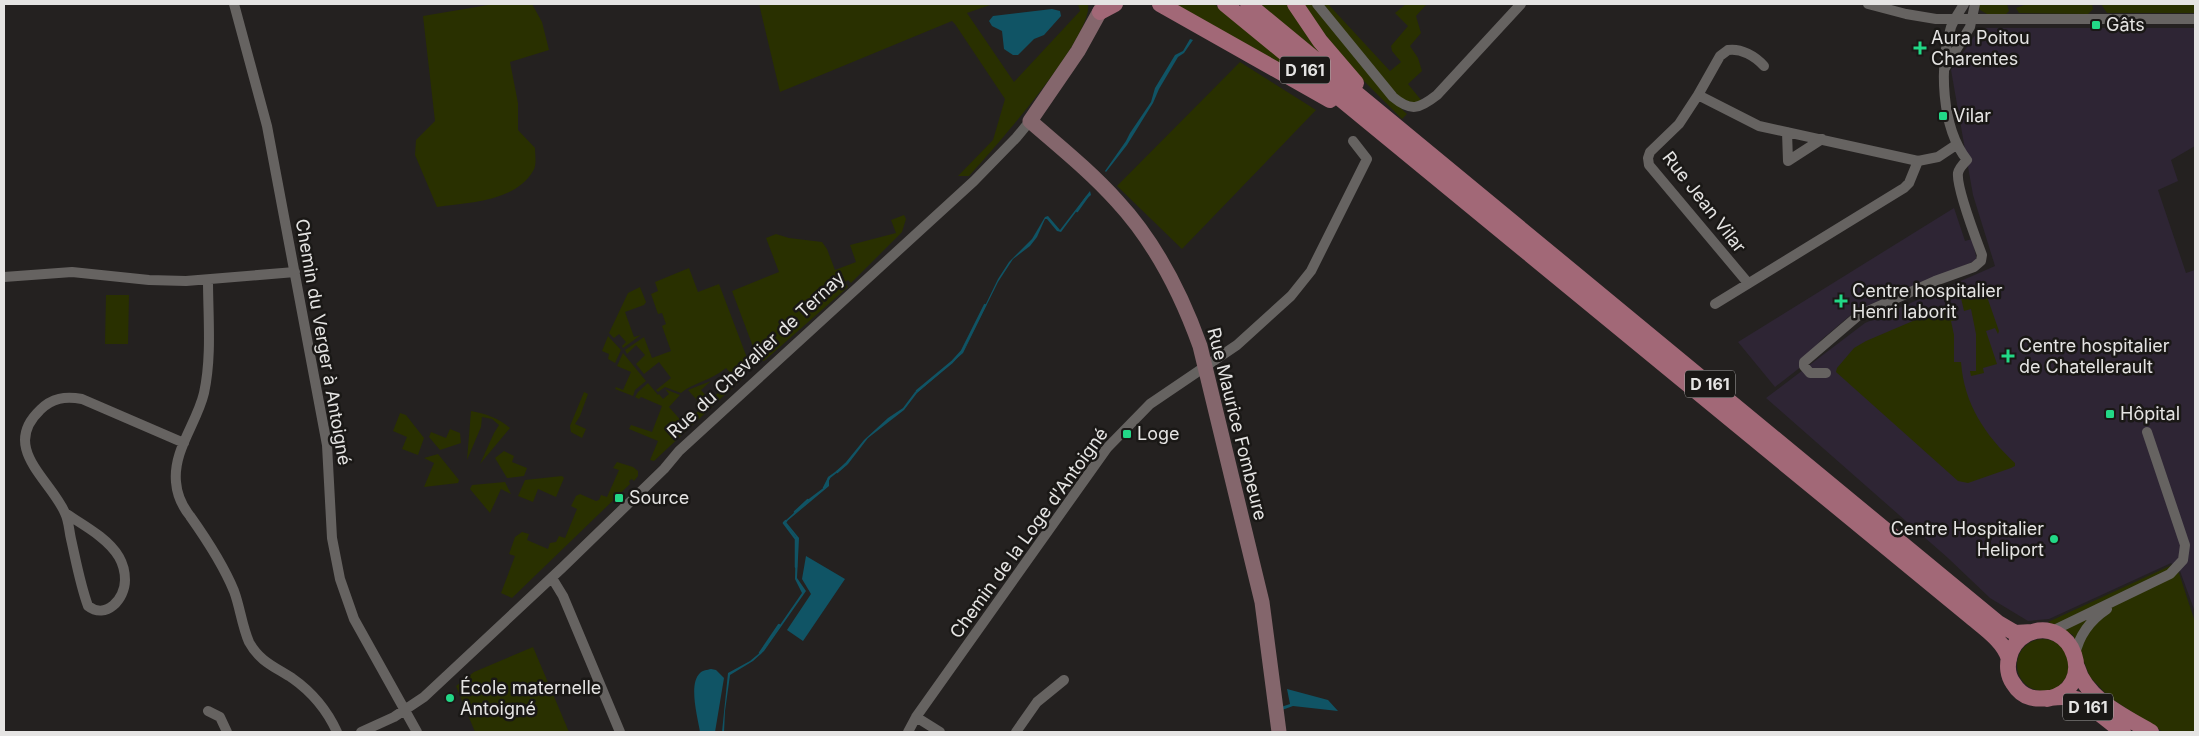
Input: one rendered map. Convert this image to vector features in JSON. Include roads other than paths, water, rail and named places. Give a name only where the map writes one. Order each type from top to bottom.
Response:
[{"type":"main road","points":[[1098,10],[1115,4]]},
{"type":"main road","points":[[1160,4],[1326,98],[1364,124],[1392,132],[1388,111],[1358,85],[1334,58],[1294,4]]},
{"type":"main road","name":"D 161","points":[[1225,4],[1392,132],[1998,623],[2015,632],[2032,632]]},
{"type":"main road","name":"D 161","points":[[1248,4],[1392,132],[1970,616],[1997,640],[2006,651],[2008,659]]},
{"type":"main road","points":[[2032,632],[2050,632],[2066,641],[2076,661],[2075,677],[2066,690],[2056,697],[2047,699],[2032,698],[2019,690],[2010,678],[2008,659],[2015,644],[2023,637],[2032,632]]},
{"type":"main road","name":"D 161","points":[[2076,661],[2082,680],[2094,694],[2118,713],[2151,732]]},
{"type":"main road","name":"D 161","points":[[2047,699],[2076,700],[2123,732]]},
{"type":"street","name":"Chemin du Verger à Antoigné","points":[[234,4],[268,126],[295,272],[327,446],[332,538],[340,579],[354,619],[417,732]]},
{"type":"street","points":[[1317,4],[1393,97],[1405,106],[1417,107],[1437,95],[1521,4]]},
{"type":"street","points":[[1868,4],[1912,15],[1973,20],[2195,19]]},
{"type":"street","points":[[1826,373],[1810,373],[1804,366],[1804,362],[1859,315],[1935,281],[1977,265],[1981,261],[1982,255],[1965,205],[1959,177],[1960,168],[1967,160],[1956,145],[1947,107],[1944,68],[1952,26],[1964,4]]},
{"type":"street","points":[[1944,68],[1967,33],[1973,20],[1975,4]]},
{"type":"street","name":"Rue du Chevalier de Ternay","points":[[361,732],[405,710],[424,697],[552,578],[664,469],[679,451],[974,181],[1030,121],[1056,85],[1098,10]]},
{"type":"street","name":"Rue Jean Vilar","points":[[1748,283],[1649,165],[1648,158],[1650,152],[1679,124],[1720,56],[1728,50],[1737,50],[1750,55],[1764,66]]},
{"type":"street","points":[[1698,95],[1753,124],[1918,160],[1938,157],[1956,145]]},
{"type":"street","name":"Rue Maurice Fombeure","points":[[1030,121],[1091,175],[1136,223],[1167,271],[1191,321],[1205,367],[1262,602],[1279,732]]},
{"type":"street","points":[[1787,132],[1788,161],[1822,139]]},
{"type":"street","name":"Chemin de la Loge d'Antoigné","points":[[908,732],[916,717],[1107,448],[1150,404],[1243,339],[1291,296],[1311,271],[1367,160],[1353,141]]},
{"type":"street","points":[[1715,304],[1904,188],[1918,160]]},
{"type":"street","points":[[4,277],[72,272],[149,280],[208,280],[295,272]]},
{"type":"street","points":[[208,280],[206,380],[199,408],[184,443],[176,471],[177,492],[186,510],[210,545],[226,573],[249,640],[264,661],[291,677],[314,697],[327,712],[337,732]]},
{"type":"street","points":[[65,513],[88,528],[118,556],[124,569],[125,580],[123,591],[111,608],[103,611],[94,611],[88,606],[65,513],[29,459],[26,448],[30,424],[45,405],[56,399],[68,397],[82,399],[184,443]]},
{"type":"street","points":[[2076,661],[2079,638],[2089,624],[2103,612],[2173,572],[2182,563],[2185,552],[2184,542],[2148,432]]},
{"type":"street","points":[[552,578],[563,596],[620,732]]},
{"type":"street","points":[[2050,632],[2136,592]]},
{"type":"street","points":[[1016,732],[1036,702],[1064,680]]},
{"type":"street","points":[[208,711],[220,717],[227,732]]},
{"type":"street","points":[[916,717],[940,732]]},
{"type":"water","points":[[1052,9],[1060,11],[1061,16],[1044,35],[1034,39],[1018,55],[1013,55],[1004,49],[1002,31],[992,26],[989,21],[993,16]]},
{"type":"water","points":[[1190,39],[1193,40],[1184,53],[1178,57],[1127,145],[1106,172],[1151,102],[1155,88],[1175,55],[1183,51]]},
{"type":"water","points":[[1090,191],[1091,195],[1084,201],[1061,232],[1057,231],[1045,219],[1037,237],[1030,246],[1013,259],[998,282],[963,353],[917,393],[904,410],[868,438],[848,464],[829,479],[829,486],[786,522],[799,538],[797,578],[806,591],[764,651],[753,661],[730,675],[724,732],[722,732],[728,673],[750,661],[762,651],[802,593],[795,579],[796,537],[784,522],[826,486],[828,477],[842,467],[864,440],[888,418],[903,408],[915,392],[955,359],[965,347],[998,279],[1009,262],[1032,239],[1045,217],[1048,216],[1060,230]]},
{"type":"water","points":[[806,556],[845,579],[803,641],[787,630],[811,594],[802,579]]},
{"type":"water","points":[[711,669],[716,670],[724,678],[715,732],[700,732],[694,693],[696,678],[700,673]]},
{"type":"water","points":[[1287,689],[1328,700],[1338,711],[1293,706],[1282,710],[1281,707],[1290,704]]},
{"type":"waterway","points":[[1077,211],[1087,197]]},
{"type":"waterway","points":[[917,391],[952,362],[962,351],[985,305]]},
{"type":"waterway","points":[[837,472],[846,464]]},
{"type":"waterway","points":[[824,488],[829,478]]},
{"type":"waterway","points":[[795,512],[808,500]]},
{"type":"waterway","points":[[786,521],[784,523],[796,539],[796,567]]},
{"type":"waterway","points":[[760,653],[779,625]]},
{"type":"place","name":"Gâts","points":[[2096,25]]},
{"type":"place","name":"Aura Poitou Charentes","points":[[1920,48]]},
{"type":"place","name":"Vilar","points":[[1943,116]]},
{"type":"place","name":"Centre hospitalier Henri laborit","points":[[1841,301]]},
{"type":"place","name":"Centre hospitalier de Chatellerault","points":[[2008,356]]},
{"type":"place","name":"Hôpital","points":[[2110,414]]},
{"type":"place","name":"Loge","points":[[1127,434]]},
{"type":"place","name":"Source","points":[[619,498]]},
{"type":"place","name":"Centre Hospitalier Heliport","points":[[2054,539]]},
{"type":"place","name":"École maternelle Antoigné","points":[[450,698]]}]
